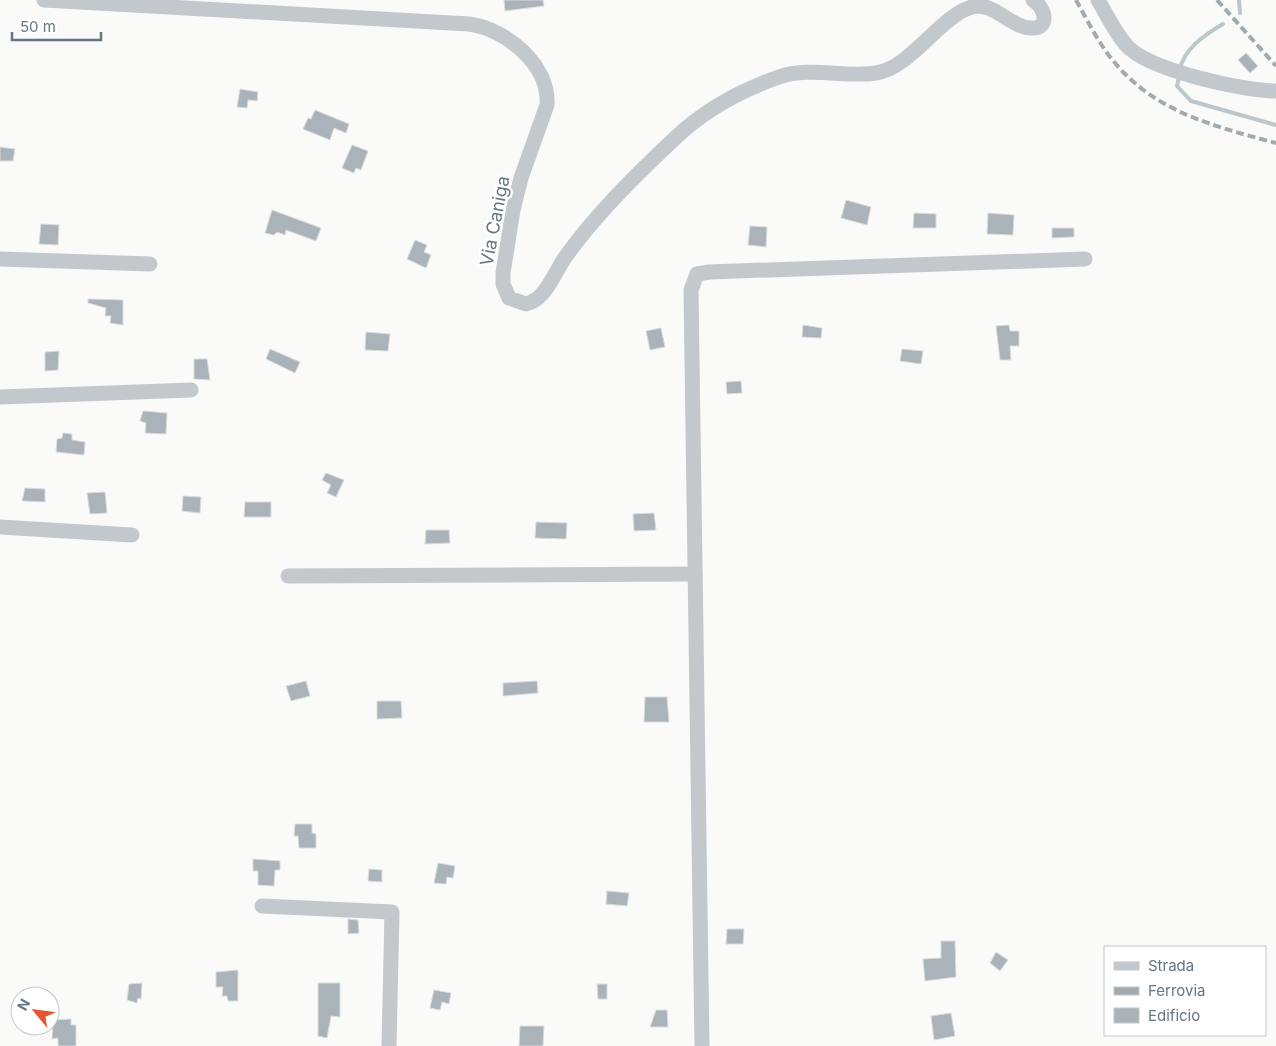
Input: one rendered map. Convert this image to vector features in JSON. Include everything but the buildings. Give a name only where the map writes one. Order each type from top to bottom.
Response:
[{"type":"street","name":"Via Caniga","points":[[44,0],[469,24],[497,32],[515,45],[535,66],[544,78],[548,96],[547,106],[517,194],[503,273],[503,284],[510,298],[526,304],[539,298],[576,242],[632,181],[674,139],[713,107],[755,85],[793,72],[868,73],[887,70],[903,60],[957,14],[972,7],[986,7],[1026,27],[1034,28],[1042,23],[1044,14],[1042,7],[1033,0]]},
{"type":"street","points":[[1098,0],[1127,45],[1138,55],[1167,68],[1188,74],[1264,91],[1276,91]]},
{"type":"street","points":[[0,259],[150,264]]},
{"type":"street","points":[[702,1046],[691,290],[698,274],[709,272],[1085,259]]},
{"type":"street","points":[[0,397],[191,390]]},
{"type":"street","points":[[0,527],[132,535]]},
{"type":"street","points":[[288,576],[695,574]]},
{"type":"street","points":[[262,906],[392,912],[388,1046]]},
{"type":"waterway","points":[[1239,0],[1240,13]]},
{"type":"waterway","points":[[1180,70],[1182,62],[1190,49],[1203,37],[1223,24]]},
{"type":"waterway","points":[[1179,77],[1177,86],[1191,101],[1276,125]]},
{"type":"railway","points":[[1076,0],[1105,50],[1140,87],[1160,101],[1181,112],[1227,129],[1276,143]]},
{"type":"railway","points":[[1217,0],[1276,66]]}]
